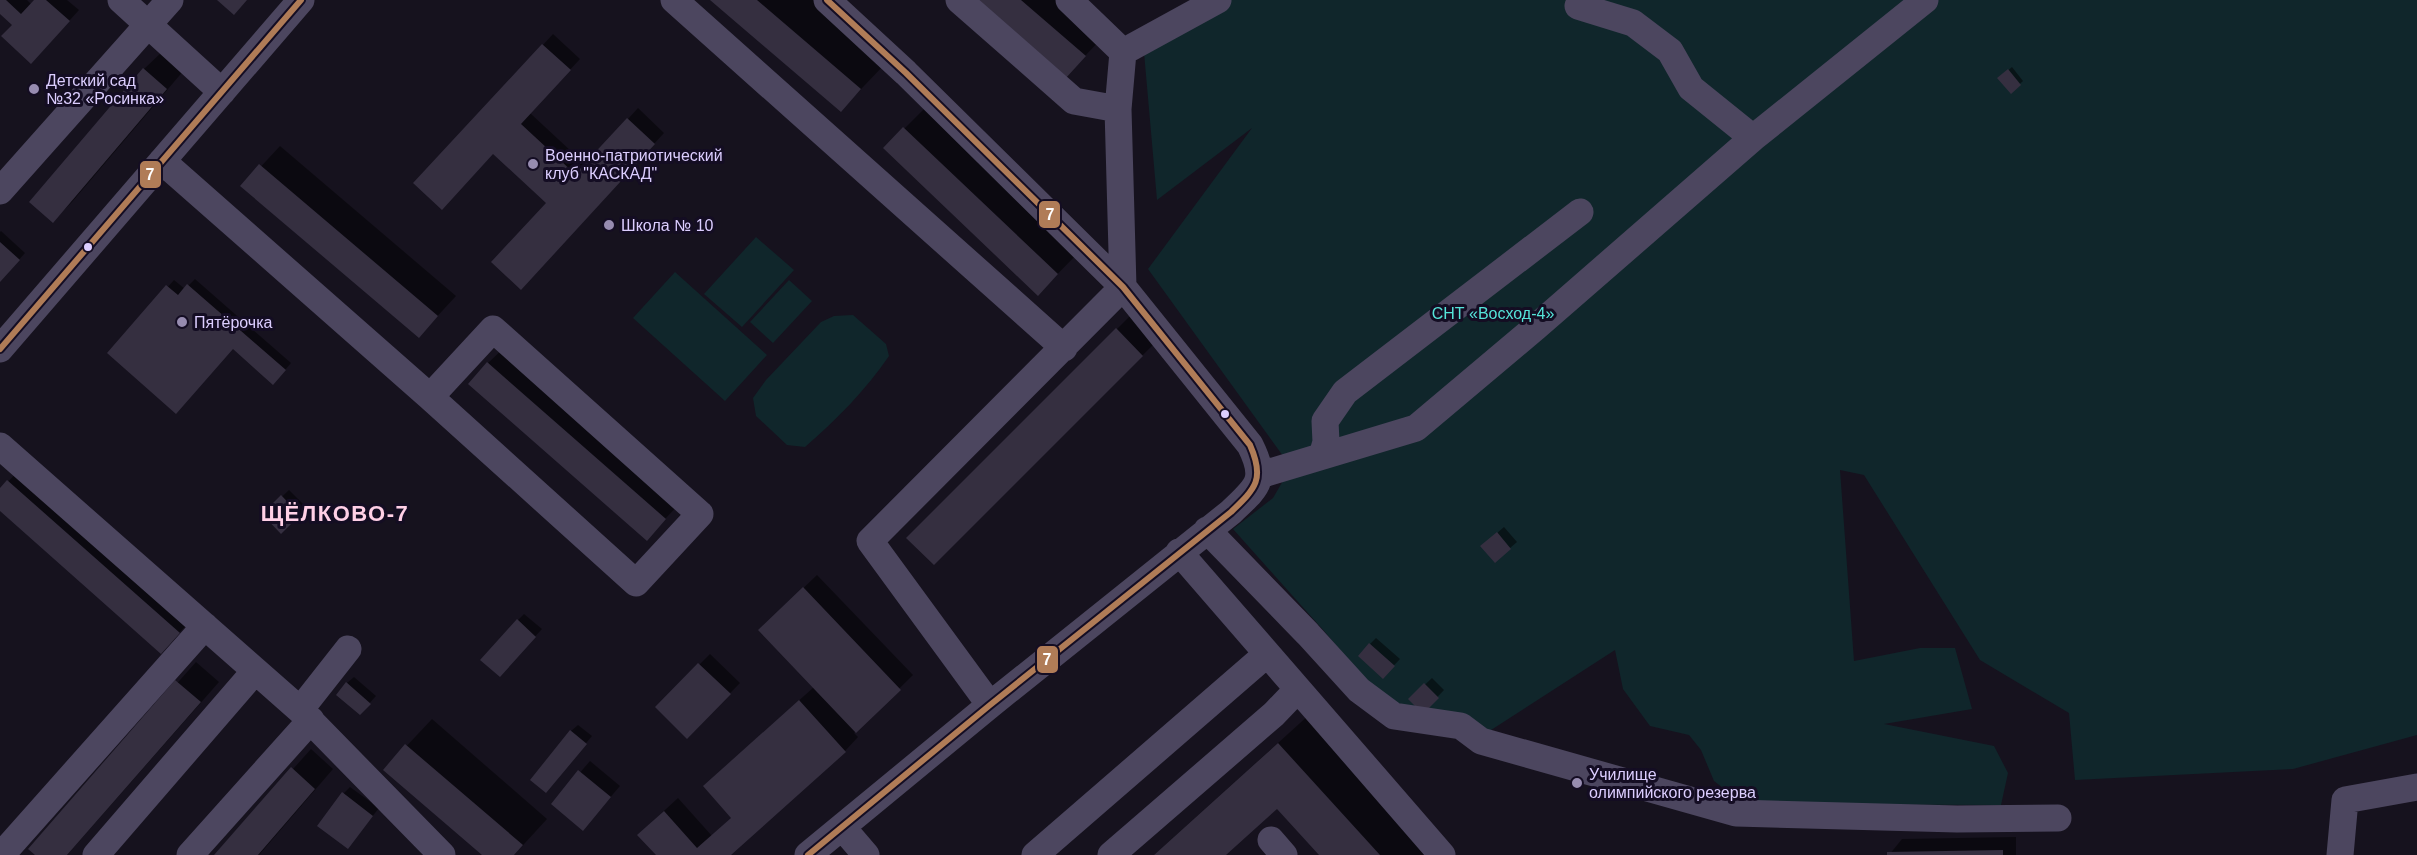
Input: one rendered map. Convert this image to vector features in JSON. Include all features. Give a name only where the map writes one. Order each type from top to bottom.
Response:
[{"type":"street","points":[[121,0],[222,92]]},
{"type":"street","points":[[0,191],[170,0]]},
{"type":"street","points":[[0,349],[301,0]]},
{"type":"street","points":[[674,0],[1064,348]]},
{"type":"street","points":[[808,855],[1207,530],[1252,491],[1260,475],[1257,460],[1250,445],[1123,287],[906,73],[827,0]]},
{"type":"street","points":[[959,0],[1074,101],[1118,109]]},
{"type":"street","points":[[1069,0],[1123,52]]},
{"type":"street","points":[[1123,52],[1218,0]]},
{"type":"street","points":[[1260,475],[1416,428],[1753,138],[1924,0]]},
{"type":"street","points":[[1578,6],[1633,23],[1670,51],[1691,88],[1753,138]]},
{"type":"street","points":[[990,705],[870,541],[1123,287],[1118,109],[1123,52]]},
{"type":"street","points":[[162,161],[430,397],[636,583],[700,514],[493,329],[430,397]]},
{"type":"street","points":[[1322,456],[1326,442],[1325,421],[1345,392],[1580,212]]},
{"type":"street","points":[[0,446],[306,715],[442,855]]},
{"type":"street","points":[[1207,530],[1359,690],[1394,716],[1461,726],[1481,741],[1736,813],[1946,819],[2058,818]]},
{"type":"street","points":[[1179,552],[1442,855]]},
{"type":"street","points":[[4,852],[205,626]]},
{"type":"street","points":[[190,855],[306,715],[348,649]]},
{"type":"street","points":[[1035,855],[1267,654]]},
{"type":"street","points":[[96,855],[255,671]]},
{"type":"street","points":[[1111,855],[1274,714],[1298,690]]},
{"type":"street","points":[[2340,855],[2345,800],[2417,787]]},
{"type":"street","points":[[842,827],[866,855]]},
{"type":"green space","name":"СНТ «Восход-4»","points":[[1222,0],[2417,0],[2417,735],[2293,769],[2075,780],[2069,713],[1980,660],[1864,475],[1840,470],[1854,661],[1920,648],[1955,648],[1972,709],[1884,724],[1994,746],[2008,773],[2001,805],[1744,804],[1714,781],[1701,750],[1689,735],[1650,726],[1623,689],[1615,650],[1488,732],[1379,697],[1325,632],[1233,529],[1273,498],[1291,467],[1148,269],[1252,128],[1157,200],[1143,41]]},
{"type":"green space","points":[[756,237],[794,270],[742,327],[704,294]]},
{"type":"green space","points":[[675,272],[767,355],[725,401],[633,318]]},
{"type":"green space","points":[[789,280],[812,301],[773,343],[750,322]]},
{"type":"green space","points":[[853,315],[886,344],[889,356],[850,404],[805,447],[787,445],[756,416],[753,398],[766,380],[821,322],[834,316]]},
{"type":"building","points":[[0,0],[6,0],[21,14],[34,0],[46,0],[70,21],[31,64],[1,36],[12,25],[0,14]]},
{"type":"building","points":[[217,0],[247,0],[234,15]]},
{"type":"building","points":[[710,0],[757,0],[861,89],[841,112]]},
{"type":"building","points":[[974,0],[1021,0],[1086,56],[1065,79]]},
{"type":"building","points":[[542,44],[571,70],[521,124],[575,174],[627,118],[655,144],[521,290],[491,262],[546,203],[493,154],[442,210],[413,183]]},
{"type":"building","points":[[143,68],[167,89],[53,223],[29,202]]},
{"type":"building","points":[[2008,69],[2021,85],[2011,94],[1997,78]]},
{"type":"building","points":[[903,127],[1058,274],[1038,296],[883,148]]},
{"type":"building","points":[[259,164],[438,316],[419,338],[240,186]]},
{"type":"building","points":[[0,242],[20,260],[0,282]]},
{"type":"building","name":"Пятёрочка","points":[[187,284],[286,370],[273,385],[233,349],[176,414],[107,353],[166,285],[178,295]]},
{"type":"building","points":[[1116,328],[1143,356],[934,565],[906,538]]},
{"type":"building","points":[[487,362],[666,519],[647,541],[468,384]]},
{"type":"building","points":[[7,480],[180,633],[161,654],[0,511],[0,488]]},
{"type":"building","points":[[281,495],[300,515],[281,534],[262,514]]},
{"type":"building","points":[[1497,532],[1511,549],[1495,563],[1480,546]]},
{"type":"building","points":[[803,587],[901,690],[856,733],[758,630]]},
{"type":"building","points":[[517,619],[536,637],[500,677],[480,660]]},
{"type":"building","points":[[1369,643],[1395,666],[1383,679],[1358,656]]},
{"type":"building","points":[[698,663],[731,694],[687,739],[655,707]]},
{"type":"building","points":[[175,680],[201,702],[67,855],[35,855],[28,849]]},
{"type":"building","points":[[346,682],[371,704],[360,715],[336,695]]},
{"type":"building","points":[[1424,683],[1439,698],[1423,714],[1408,699]]},
{"type":"building","points":[[799,700],[846,752],[731,855],[656,855],[637,835],[664,811],[697,848],[731,818],[703,786]]},
{"type":"building","points":[[570,730],[587,744],[546,793],[530,780]]},
{"type":"building","points":[[1278,743],[1380,855],[1319,855],[1277,809],[1226,855],[1154,855]]},
{"type":"building","points":[[405,744],[523,845],[514,855],[482,855],[383,770]]},
{"type":"building","points":[[291,767],[315,789],[258,855],[214,855]]},
{"type":"building","points":[[578,770],[611,797],[583,831],[551,804]]},
{"type":"building","points":[[342,792],[373,816],[348,849],[317,826]]},
{"type":"building","points":[[2003,850],[2003,855],[1887,855],[1887,852]]},
{"type":"transit line","name":"7","points":[[0,349],[301,0]]},
{"type":"transit line","name":"7","points":[[808,855],[990,705],[1231,512],[1252,489],[1257,475],[1255,457],[1250,445],[1123,287],[906,73],[827,0]]},
{"type":"place","name":"Детский сад №32 «Росинка»","points":[[34,89]]},
{"type":"place","name":"Военно-патриотический клуб \"КАСКАД\"","points":[[533,164]]},
{"type":"place","name":"Школа № 10","points":[[609,225]]},
{"type":"place","name":"Пятёрочка","points":[[182,322]]},
{"type":"place","name":"Училище олимпийского резерва","points":[[1577,783]]},
{"type":"district","name":"ЩЁЛКОВО-7","points":[[335,513]]}]
